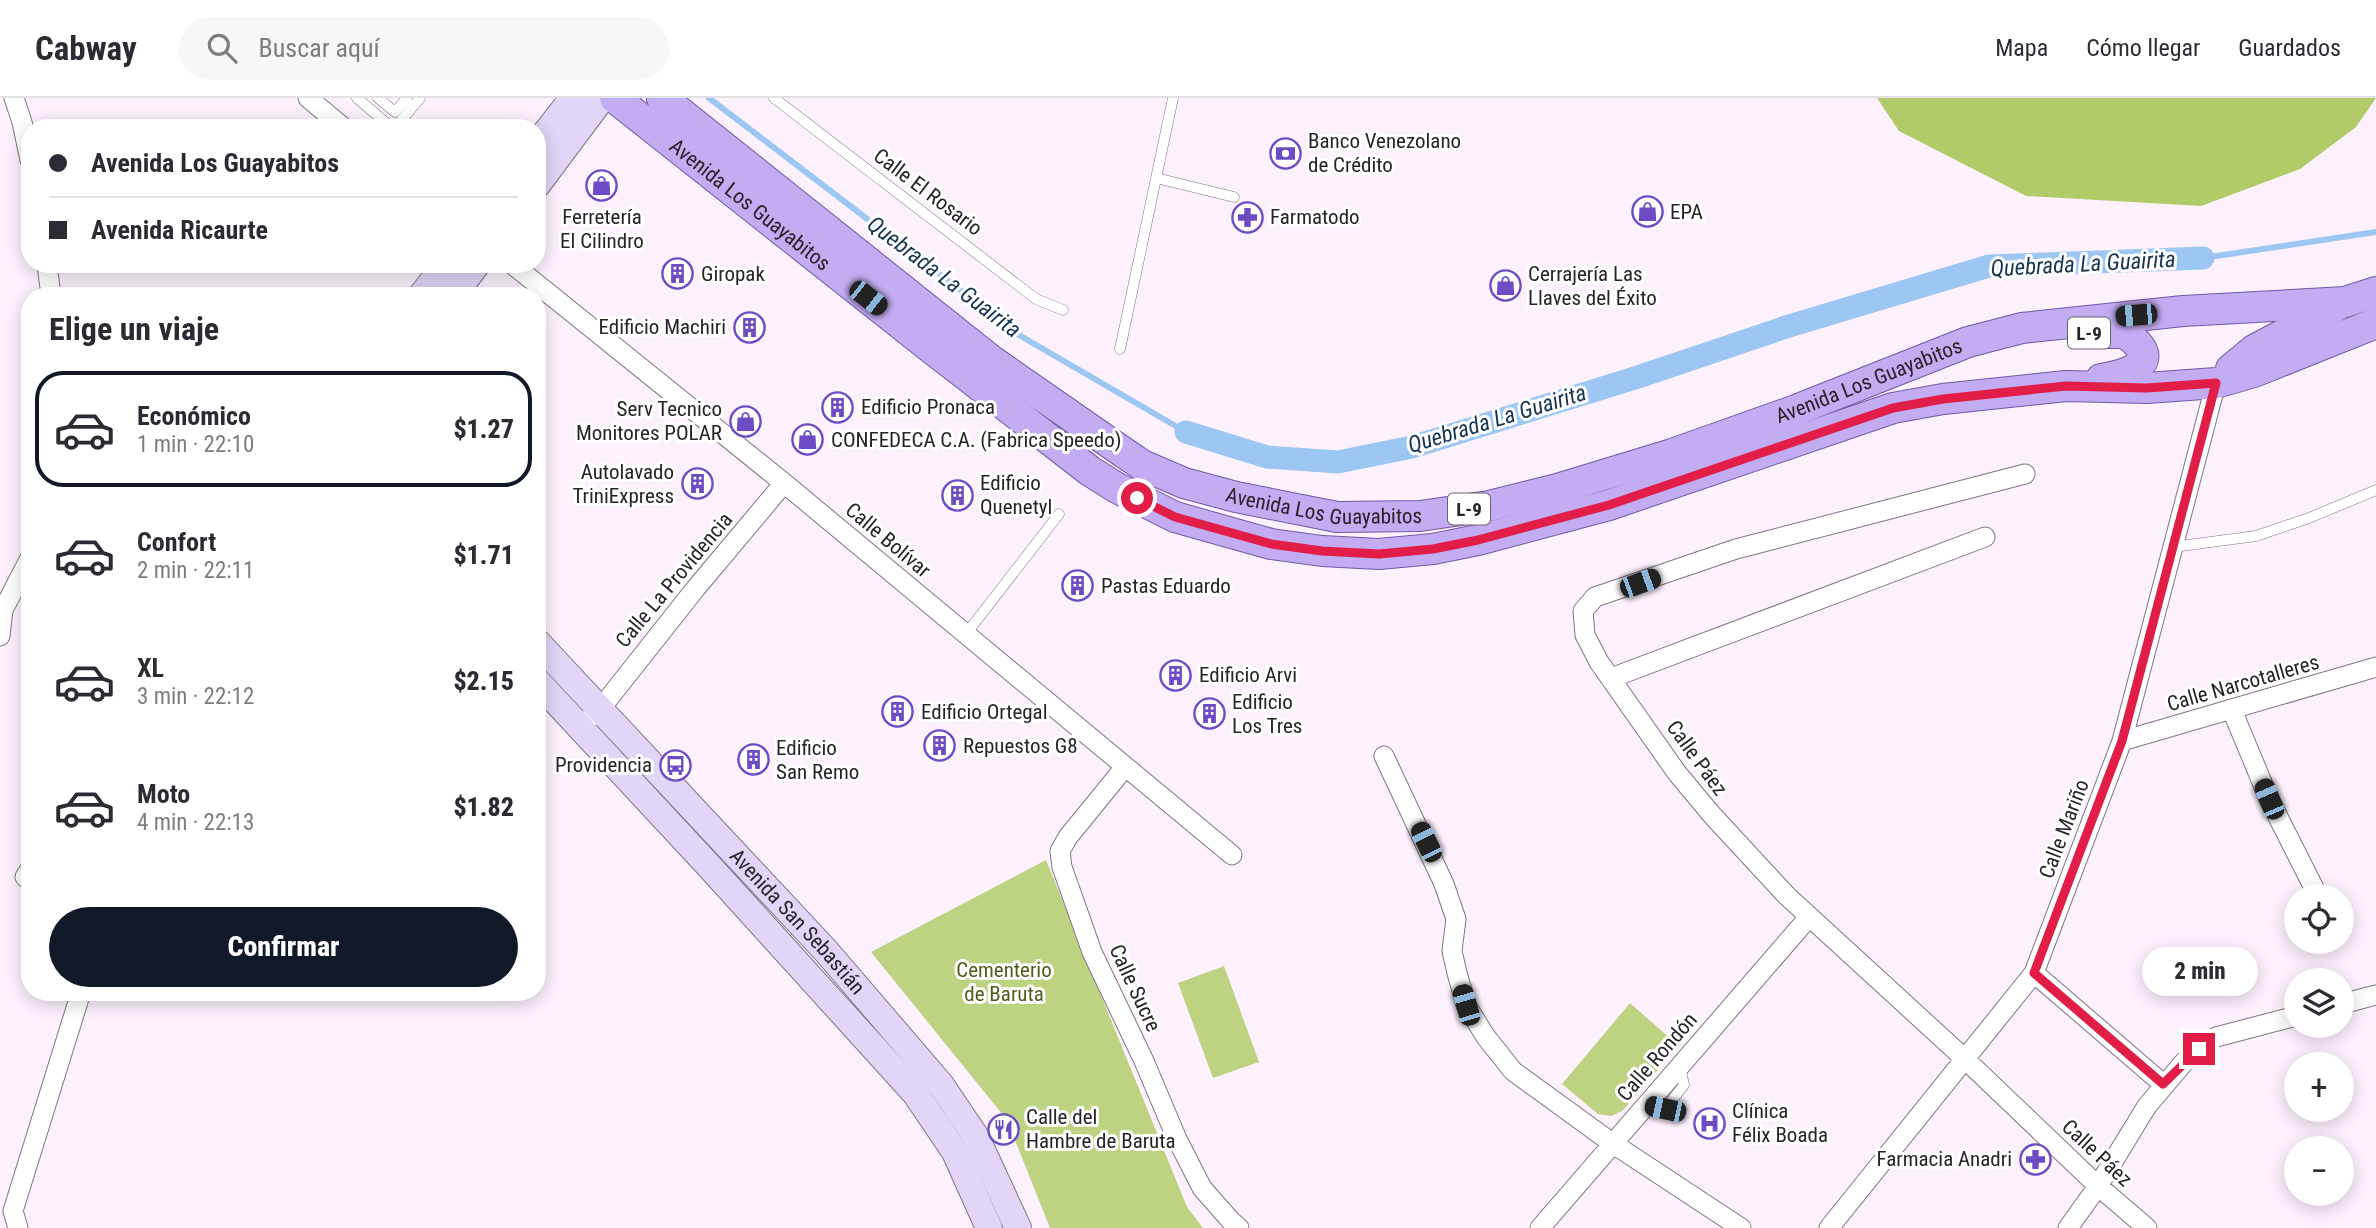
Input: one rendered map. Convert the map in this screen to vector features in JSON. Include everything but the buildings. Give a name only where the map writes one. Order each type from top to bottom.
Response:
[{"type":"main road","name":"Avenida Los Guayabitos","points":[[615,98],[1090,471],[1117,488],[1175,517],[1271,544],[1322,551],[1379,554],[1433,549],[1478,540],[1609,505],[1893,408],[1943,399],[2066,386],[2147,388],[2216,383],[2254,372],[2376,323]]},
{"type":"main road","name":"Avenida Los Guayabitos","points":[[662,98],[992,361],[1142,465],[1184,483],[1312,514],[1337,517],[1420,516],[1525,498],[1672,454],[1796,410],[1968,342],[2022,328],[2183,311],[2345,302],[2376,292]]},
{"type":"main road","points":[[2216,383],[2255,351],[2345,302]]},
{"type":"main road","name":"L-9","points":[[1937,354],[2034,337],[2081,333],[2125,333],[2139,346],[2143,357],[2140,366],[2132,372],[2066,386]]},
{"type":"street","points":[[14,98],[22,119]]},
{"type":"street","points":[[308,98],[333,119]]},
{"type":"street","points":[[546,132],[573,98]]},
{"type":"street","points":[[546,173],[602,98]]},
{"type":"street","points":[[428,287],[439,273]]},
{"type":"street","name":"Calle Bolívar","points":[[523,273],[541,287]]},
{"type":"street","name":"Calle Bolívar","points":[[546,291],[784,483],[1232,855]]},
{"type":"street","name":"Calle Mariño","points":[[1829,1228],[2034,973],[2122,741],[2216,383]]},
{"type":"street","name":"Calle Páez","points":[[2025,474],[1737,548],[1595,597],[1583,611],[1585,635],[1611,678],[1677,773],[1712,816],[1809,917],[2098,1186],[2147,1228]]},
{"type":"street","name":"Calle La Providencia","points":[[580,727],[601,708],[679,608],[784,483]]},
{"type":"street","points":[[1611,678],[1985,537]]},
{"type":"street","points":[[0,636],[3,610],[21,575]]},
{"type":"street","name":"Avenida San Sebastián","points":[[546,651],[826,951],[941,1085],[976,1137],[1018,1228]]},
{"type":"street","name":"Calle Narcotalleres","points":[[2122,741],[2376,667]]},
{"type":"street","name":"Avenida San Sebastián","points":[[546,691],[684,838],[915,1093],[955,1152],[989,1228]]},
{"type":"street","points":[[2232,710],[2269,799],[2312,884]]},
{"type":"street","points":[[1384,756],[1426,842],[1456,919],[1452,951],[1466,1005],[1486,1037],[1513,1071],[1612,1143],[1741,1228]]},
{"type":"street","name":"Calle Sucre","points":[[1125,766],[1068,837],[1060,851],[1062,867],[1093,952],[1177,1139],[1202,1188],[1239,1228]]},
{"type":"street","points":[[684,838],[705,821]]},
{"type":"street","name":"Calle Rondón","points":[[1540,1228],[1809,917]]},
{"type":"street","points":[[2034,973],[2163,1084]]},
{"type":"street","points":[[2354,1001],[2376,995]]},
{"type":"street","points":[[18,1228],[13,1211],[78,1001]]},
{"type":"street","points":[[2067,1228],[2098,1186],[2147,1106],[2185,1061],[2216,1037],[2284,1019]]},
{"type":"lane","points":[[357,98],[382,119]]},
{"type":"lane","points":[[378,98],[395,112],[407,98]]},
{"type":"lane","points":[[401,119],[420,98]]},
{"type":"lane","name":"Calle El Rosario","points":[[774,98],[1035,299],[1063,310]]},
{"type":"lane","points":[[1120,349],[1172,98]]},
{"type":"lane","points":[[1156,178],[1234,197]]},
{"type":"lane","points":[[2173,547],[2256,536],[2309,518],[2376,490]]},
{"type":"lane","points":[[966,634],[1059,514]]},
{"type":"green space","points":[[1877,98],[2376,98],[2356,127],[2300,169],[2201,206],[2026,196],[1899,131]]},
{"type":"green space","name":"Cementerio de Baruta","points":[[1046,860],[1187,1207],[1203,1228],[1050,1228],[1007,1120],[871,952]]},
{"type":"green space","points":[[1224,966],[1259,1062],[1213,1078],[1178,983]]},
{"type":"green space","points":[[1630,1003],[1679,1046],[1622,1111],[1611,1116],[1598,1114],[1562,1084]]},
{"type":"waterway","name":"Quebrada La Guairita","points":[[709,98],[1019,335],[1186,432]]},
{"type":"waterway","name":"Quebrada La Guairita","points":[[2203,258],[2376,232]]},
{"type":"waterway","name":"Quebrada La Guairita","points":[[1186,432],[1267,457],[1338,462],[1412,447],[1638,377],[1789,326],[1989,266],[2203,258]]},
{"type":"place","name":"Banco Venezolano de Crédito","points":[[1285,153]]},
{"type":"place","name":"Ferretería El Cilindro","points":[[602,185]]},
{"type":"place","name":"EPA","points":[[1647,212]]},
{"type":"place","name":"Farmatodo","points":[[1247,217]]},
{"type":"place","name":"Giropak","points":[[678,274]]},
{"type":"place","name":"Cerrajería Las Llaves del Éxito","points":[[1505,286]]},
{"type":"place","name":"Edificio Machiri","points":[[749,327]]},
{"type":"place","name":"Edificio Pronaca","points":[[838,407]]},
{"type":"place","name":"Serv Tecnico Monitores POLAR","points":[[745,421]]},
{"type":"place","name":"CONFEDECA C.A. (Fabrica Speedo)","points":[[808,440]]},
{"type":"place","name":"Autolavado TriniExpress","points":[[697,484]]},
{"type":"place","name":"Edificio Quenetyl","points":[[957,495]]},
{"type":"place","name":"Pastas Eduardo","points":[[1078,586]]},
{"type":"place","name":"Edificio Arvi","points":[[1176,675]]},
{"type":"place","name":"Edificio Ortegal","points":[[898,712]]},
{"type":"place","name":"Edificio Los Tres","points":[[1209,714]]},
{"type":"place","name":"Repuestos G8","points":[[940,746]]},
{"type":"place","name":"Edificio San Remo","points":[[753,760]]},
{"type":"place","name":"Providencia","points":[[675,765]]},
{"type":"place","name":"Clínica Félix Boada","points":[[1709,1123]]},
{"type":"place","name":"Calle del Hambre de Baruta","points":[[1003,1129]]},
{"type":"place","name":"Farmacia Anadri","points":[[2035,1159]]},
{"type":"route","points":[[1137,498],[1175,517],[1271,544],[1322,551],[1379,554],[1433,549],[1478,540],[1609,505],[1893,408],[1943,399],[2066,386],[2147,388],[2216,383],[2122,741],[2034,973],[2163,1084],[2199,1049]]}]
